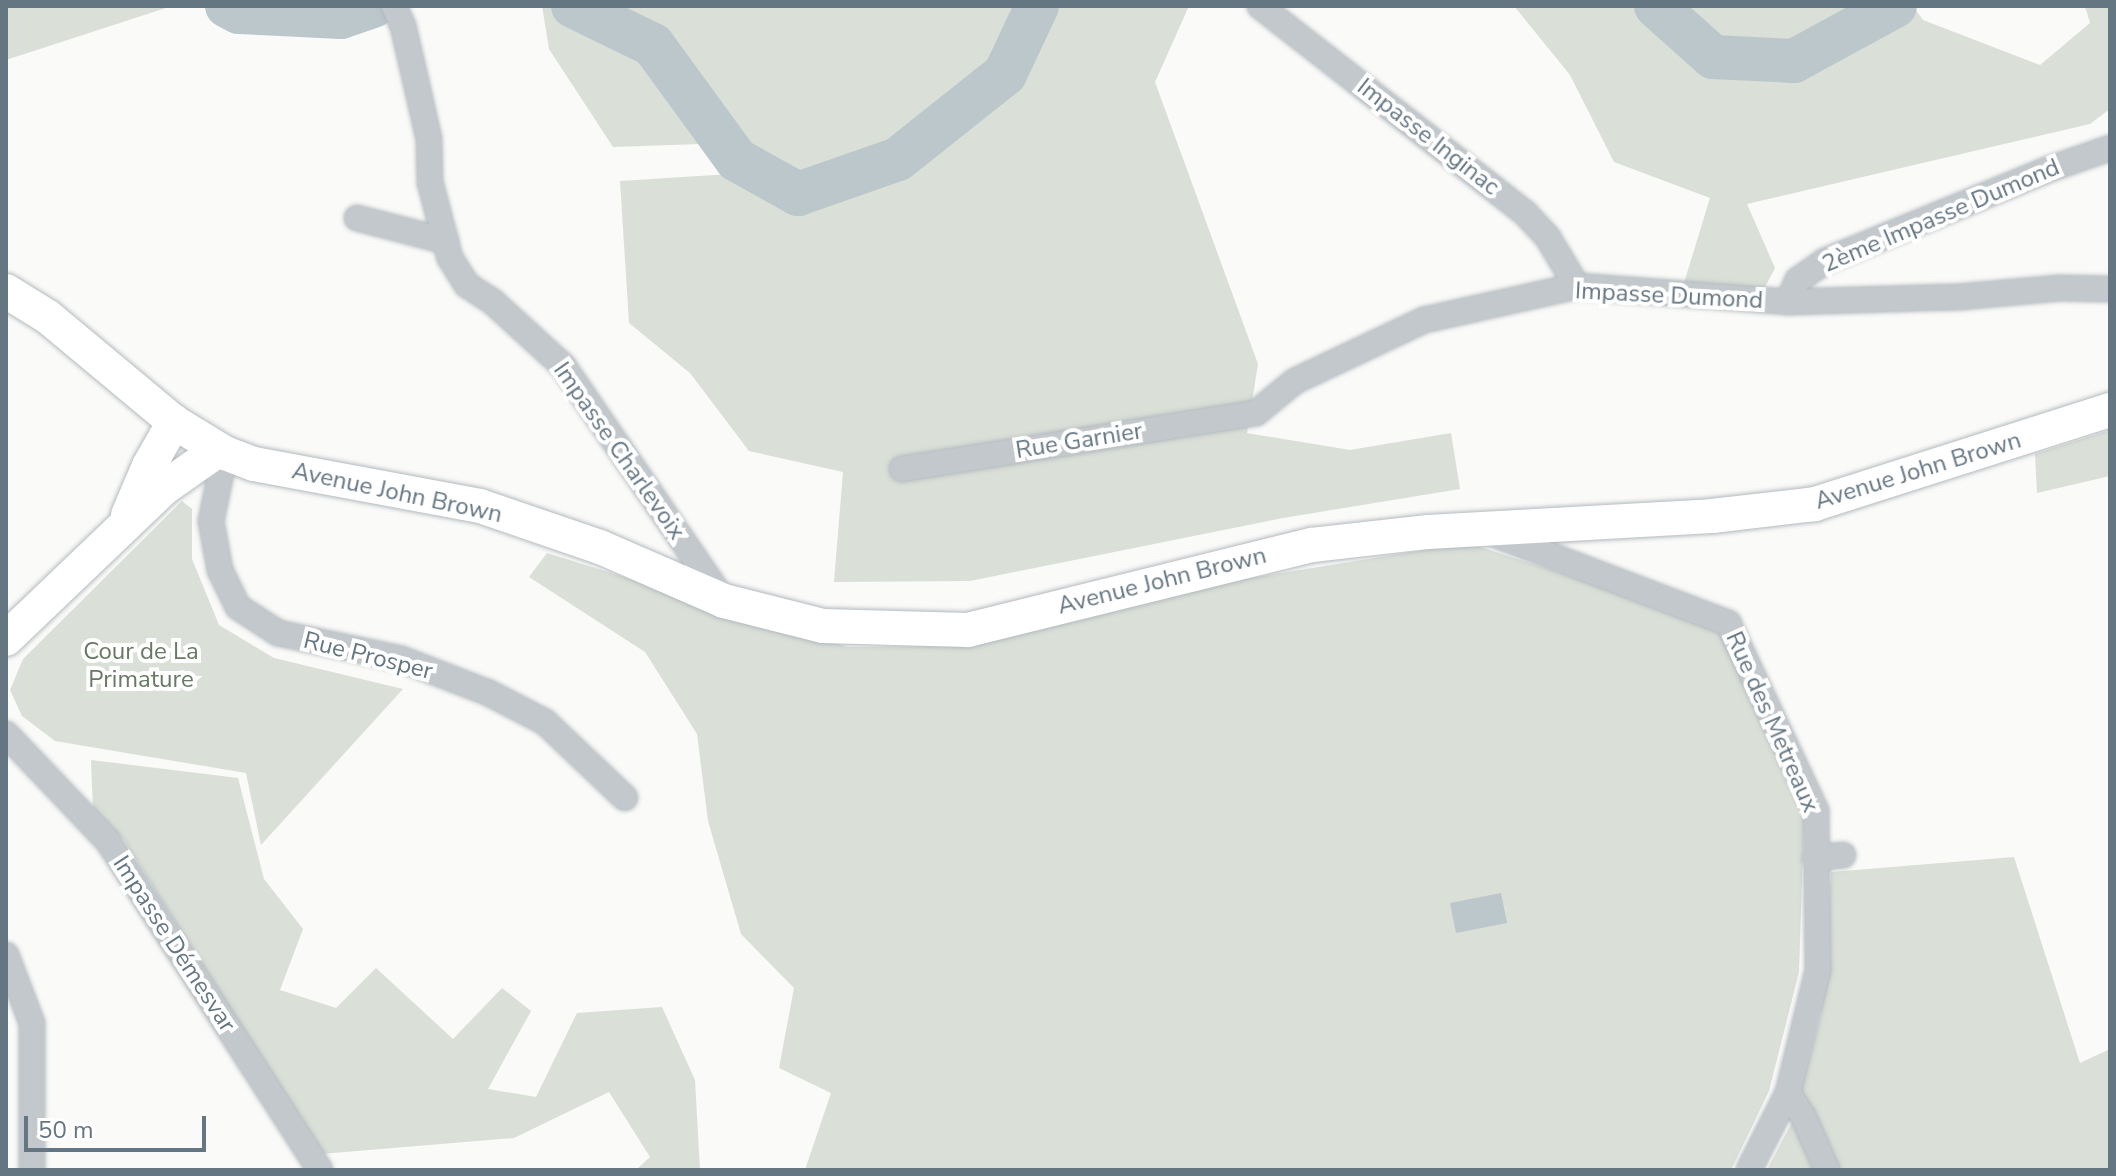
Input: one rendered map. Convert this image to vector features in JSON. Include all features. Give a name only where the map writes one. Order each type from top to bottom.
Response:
[{"type":"main road","name":"Avenue John Brown","points":[[6,291],[48,317],[174,422],[221,452],[254,464],[480,506],[600,547],[724,601],[823,626],[968,630],[1312,545],[1478,529],[1712,516],[1815,504],[2110,410]]},
{"type":"main road","points":[[123,526],[149,466],[174,422]]},
{"type":"main road","points":[[6,639],[164,488],[221,452]]},
{"type":"street","name":"Impasse Inginac","points":[[1260,6],[1525,213],[1548,238],[1577,286]]},
{"type":"street","name":"Impasse Charlevoix","points":[[399,16],[429,139],[430,182],[450,258],[467,285],[493,302],[563,366],[724,601]]},
{"type":"street","name":"2ème Impasse Dumond","points":[[1788,302],[1798,280],[1825,261],[2044,171],[2110,148]]},
{"type":"street","points":[[357,218],[446,241]]},
{"type":"street","name":"Impasse Dumond","points":[[1256,413],[1295,381],[1424,320],[1577,286],[1788,302],[1959,297],[2060,288],[2110,289]]},
{"type":"street","name":"Rue Garnier","points":[[902,469],[1256,413]]},
{"type":"street","name":"Rue Prosper","points":[[221,452],[211,521],[220,570],[238,607],[278,633],[401,659],[489,693],[545,722],[625,798]]},
{"type":"street","name":"Rue des Metreaux","points":[[1478,529],[1728,623],[1816,811],[1818,970],[1788,1093],[1749,1170]]},
{"type":"street","name":"Impasse Démesvar","points":[[6,734],[108,841],[320,1170]]},
{"type":"street","points":[[1815,858],[1843,855]]},
{"type":"street","points":[[6,955],[32,1023],[32,1170]]},
{"type":"street","points":[[1788,1093],[1803,1116],[1827,1170]]},
{"type":"green space","points":[[6,6],[172,6],[6,60]]},
{"type":"green space","points":[[542,6],[1024,6],[995,69],[892,146],[798,178],[729,143],[613,147],[549,49]]},
{"type":"green space","points":[[1052,6],[1189,6],[1155,82],[1258,364],[1247,433],[1350,450],[1451,433],[1460,489],[1283,518],[970,581],[834,582],[843,472],[749,451],[690,373],[629,323],[620,181],[730,174],[790,204],[906,165],[1022,68]]},
{"type":"green space","points":[[1514,6],[1913,6],[1923,20],[2040,65],[2090,23],[2085,6],[2110,6],[2110,109],[2090,124],[1747,204],[1775,268],[1764,289],[1684,283],[1710,198],[1614,162],[1570,75]]},
{"type":"green space","points":[[2110,430],[2110,476],[2037,493],[2035,454]]},
{"type":"green space","name":"Cour de La Primature","points":[[182,501],[192,509],[192,559],[219,625],[274,658],[403,689],[261,845],[246,773],[55,741],[22,716],[10,690],[23,659]]},
{"type":"green space","points":[[1468,543],[1726,626],[1804,818],[1799,972],[1769,1091],[1731,1170],[805,1170],[831,1093],[779,1068],[794,988],[741,934],[708,821],[697,734],[645,652],[529,577],[547,553],[848,647],[958,646],[1182,589]]},
{"type":"green space","points":[[91,760],[238,778],[264,879],[303,929],[280,990],[336,1008],[376,968],[453,1039],[502,988],[531,1011],[488,1089],[536,1097],[577,1013],[662,1007],[695,1080],[700,1170],[636,1170],[650,1157],[609,1092],[514,1138],[321,1154],[124,840],[93,809]]},
{"type":"green space","points":[[2014,857],[2080,1063],[2110,1049],[2110,1170],[1767,1170],[1792,1122],[1821,1015],[1831,872]]},
{"type":"shaded area","points":[[1501,893],[1507,923],[1456,933],[1450,903]]},
{"type":"waterway","points":[[227,6],[239,12],[341,17],[373,6]]},
{"type":"waterway","points":[[573,6],[653,45],[737,160],[798,194],[898,159],[1005,74],[1037,6]]},
{"type":"waterway","points":[[1656,6],[1713,57],[1794,61],[1895,6]]}]
